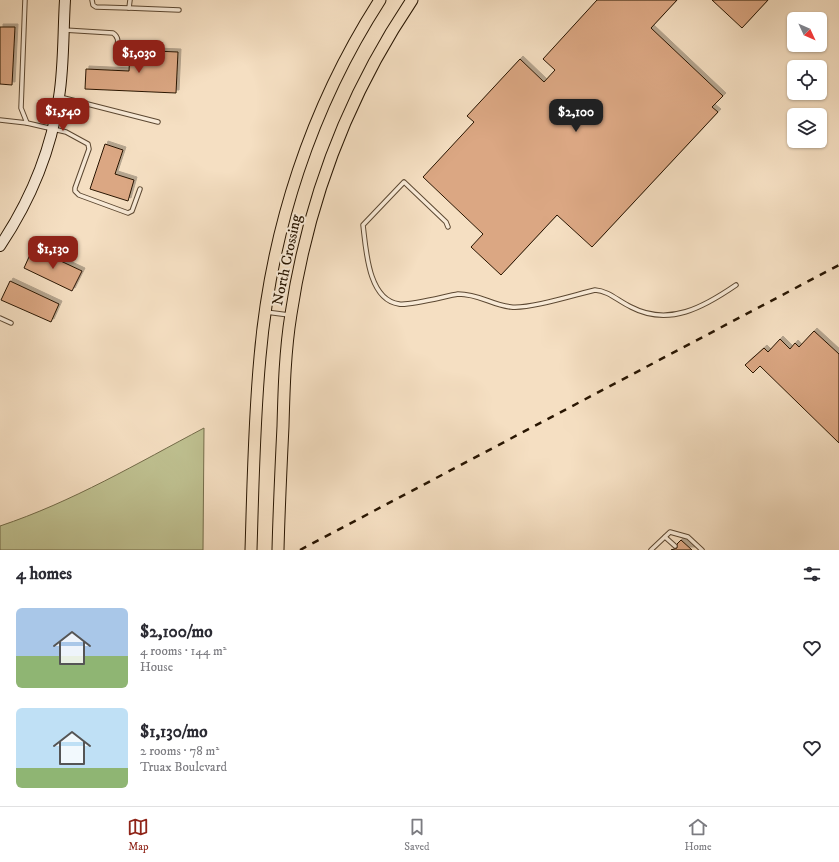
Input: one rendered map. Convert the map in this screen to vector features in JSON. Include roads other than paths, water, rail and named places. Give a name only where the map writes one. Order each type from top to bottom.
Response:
[{"type":"main road","points":[[0,246],[28,198],[39,173],[53,128],[59,97],[65,0]]},
{"type":"main road","name":"North Crossing","points":[[252,549],[260,357],[265,312],[277,243],[286,208],[320,111],[342,65],[380,0]]},
{"type":"main road","name":"North Crossing","points":[[278,550],[285,375],[290,315],[303,250],[326,168],[346,120],[368,73],[393,28],[412,0]]},
{"type":"lane","points":[[25,0],[21,108],[28,123]]},
{"type":"lane","points":[[92,0],[93,5],[96,7],[179,10]]},
{"type":"lane","points":[[129,8],[130,0]]},
{"type":"lane","points":[[63,30],[113,33],[117,35],[117,48]]},
{"type":"lane","points":[[59,97],[158,122]]},
{"type":"lane","points":[[0,120],[28,123],[53,128],[66,132],[86,142],[89,146],[75,188],[75,191],[79,195],[128,213],[132,211],[140,189]]},
{"type":"lane","points":[[448,227],[446,222],[404,182],[363,225],[370,271],[374,282],[389,300],[400,304],[466,294],[474,295],[498,304],[517,307],[595,290],[603,290],[630,307],[646,314],[664,316],[698,309],[736,285]]},
{"type":"lane","points":[[265,312],[290,315]]},
{"type":"lane","points":[[0,318],[11,323]]},
{"type":"lane","points":[[651,550],[670,532],[688,537],[702,550]]},
{"type":"lane","points":[[665,537],[675,546]]},
{"type":"railway","points":[[300,550],[839,265]]}]
